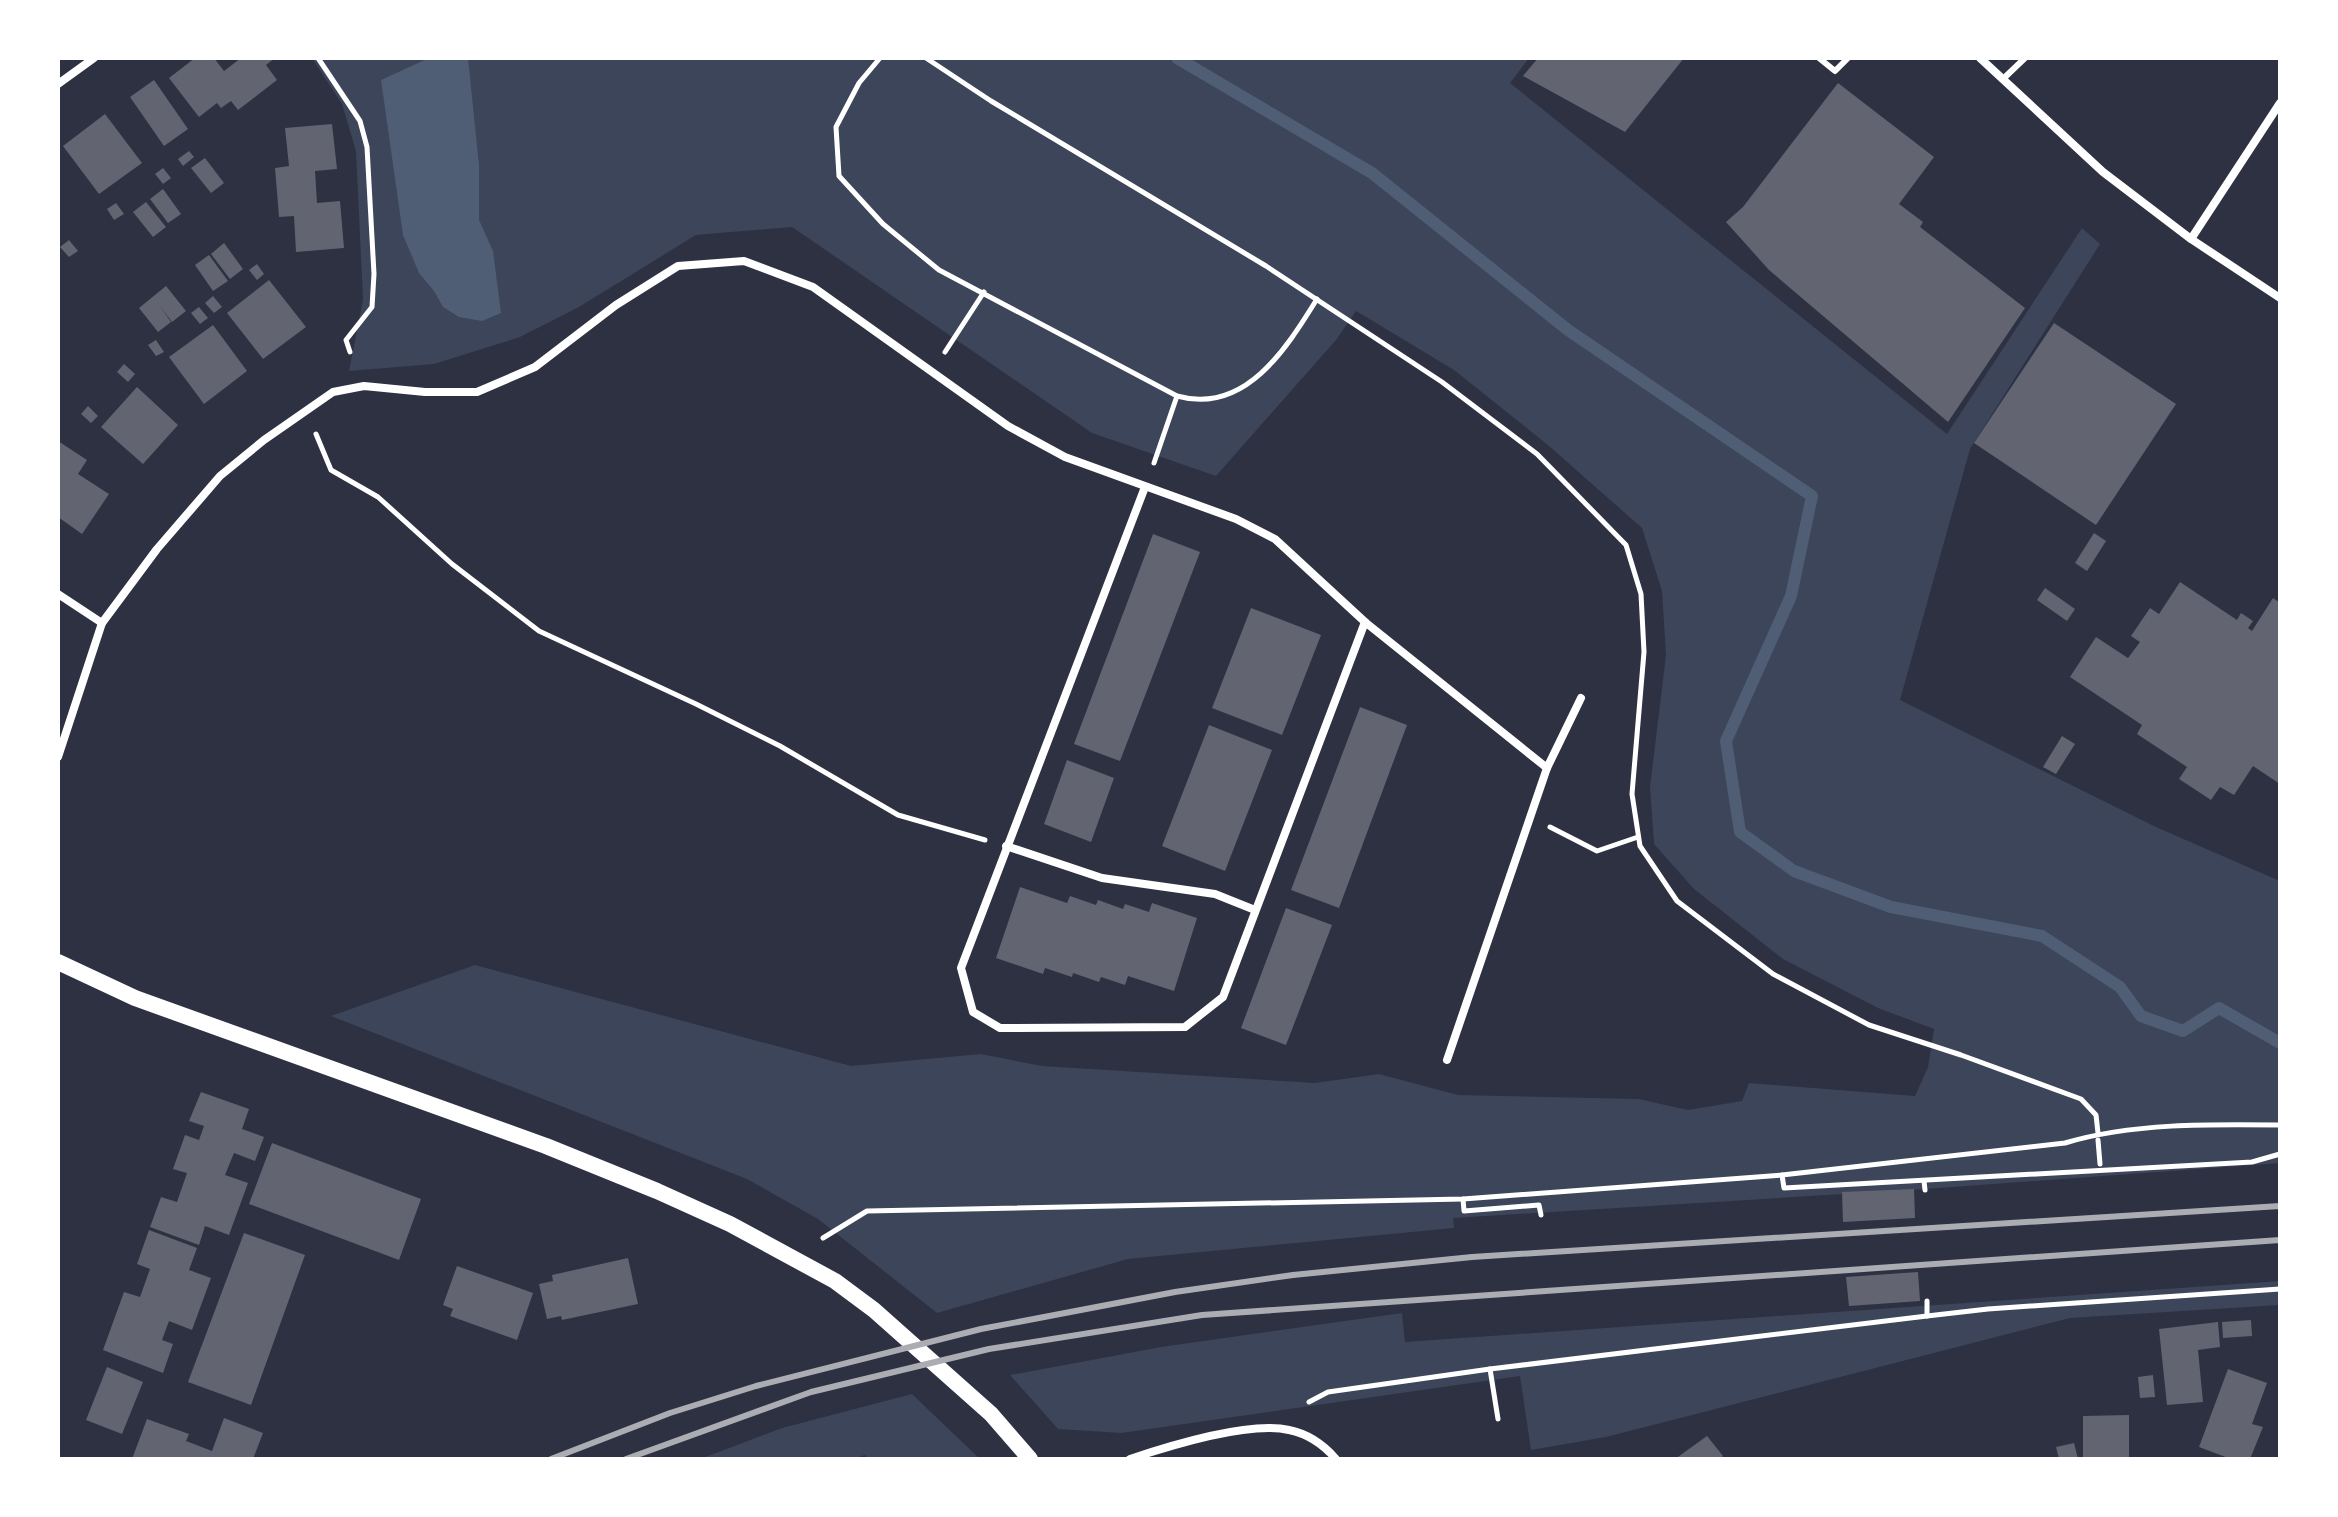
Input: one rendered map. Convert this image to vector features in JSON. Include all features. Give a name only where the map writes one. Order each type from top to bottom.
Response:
[{"type":"main road","points":[[58,962],[135,998],[546,1146],[730,1224],[835,1281],[920,1349],[991,1414],[1030,1459]]},
{"type":"street","points":[[58,84],[94,58]]},
{"type":"street","points":[[1980,58],[2103,172],[2191,239],[2280,298]]},
{"type":"street","points":[[2191,239],[2280,103]]},
{"type":"street","points":[[58,757],[102,623],[157,549],[220,476],[264,440],[333,392],[364,386],[425,392],[477,392],[535,367],[616,305],[678,266],[744,261],[813,287],[1008,426],[1065,457],[1236,519],[1275,539],[1365,622],[1547,768]]},
{"type":"street","points":[[1145,487],[961,968],[973,1012],[1000,1028],[1185,1027],[1223,997],[1365,622]]},
{"type":"street","points":[[58,594],[102,623]]},
{"type":"street","points":[[1447,1060],[1547,768],[1581,698]]},
{"type":"street","points":[[1006,846],[1102,878],[1215,894],[1255,910]]},
{"type":"street","points":[[1130,1459],[1165,1447],[1261,1429],[1287,1429],[1324,1445],[1336,1459]]},
{"type":"lane","points":[[1819,58],[1835,71],[1848,58]]},
{"type":"lane","points":[[2003,79],[2025,58]]},
{"type":"path","points":[[318,58],[360,121],[367,147],[374,274],[372,307],[346,340],[350,352]]},
{"type":"path","points":[[880,58],[859,83],[836,127],[839,176],[883,224],[939,270],[1177,396],[1198,402],[1239,390],[1288,346],[1317,299]]},
{"type":"path","points":[[926,58],[991,101],[1317,299],[1442,382],[1537,454],[1626,545],[1641,594],[1644,652],[1632,794],[1638,837],[1640,846],[1677,901],[1773,974],[1869,1025],[2081,1099],[2096,1115],[2100,1164]]},
{"type":"path","points":[[941,358],[984,292]]},
{"type":"path","points":[[1153,465],[1177,396]]},
{"type":"path","points":[[307,412],[331,470],[378,497],[452,564],[539,631],[780,746],[898,815],[1006,846]]},
{"type":"path","points":[[1546,824],[1597,851],[1638,837]]},
{"type":"path","points":[[823,1238],[867,1211],[1463,1199],[1782,1175],[2065,1143],[2098,1136],[2224,1124],[2280,1125]]},
{"type":"path","points":[[1782,1175],[1784,1188],[2183,1167],[2252,1162],[2280,1154]]},
{"type":"path","points":[[1924,1181],[1925,1190]]},
{"type":"path","points":[[1463,1199],[1464,1211],[1539,1205],[1541,1215]]},
{"type":"path","points":[[1309,1402],[1328,1392],[1490,1369],[1927,1316],[2280,1289]]},
{"type":"path","points":[[1927,1301],[1927,1316]]},
{"type":"path","points":[[1490,1369],[1498,1419]]},
{"type":"shaded area","points":[[312,58],[1529,58],[1510,83],[1947,434],[2082,228],[2100,244],[1970,449],[1900,700],[2156,827],[2280,881],[2280,1163],[1453,1218],[1454,1228],[1128,1259],[937,1313],[818,1219],[747,1179],[331,1016],[475,965],[851,1066],[981,1054],[1042,1066],[1315,1083],[1379,1074],[1458,1095],[1639,1099],[1688,1110],[1742,1101],[1749,1083],[1915,1096],[1928,1067],[1934,1029],[1878,1008],[1783,959],[1694,889],[1654,844],[1650,787],[1666,655],[1662,591],[1642,528],[1549,446],[1454,370],[1356,311],[1336,340],[1216,476],[1092,433],[792,227],[696,235],[579,307],[520,337],[434,364],[349,371],[363,300],[356,151],[342,104]]},
{"type":"shaded area","points":[[429,58],[468,58],[479,165],[479,220],[493,251],[501,313],[482,321],[459,317],[443,307],[419,273],[403,235],[381,80]]},
{"type":"shaded area","points":[[2280,1281],[2280,1305],[2070,1318],[1606,1437],[1531,1450],[1520,1376],[1121,1433],[1058,1429],[1010,1375],[1161,1347],[1402,1313],[1405,1342]]},
{"type":"shaded area","points":[[912,1394],[980,1459],[867,1459],[865,1455],[853,1459],[700,1459],[782,1428]]},
{"type":"building","points":[[195,58],[214,58],[224,71],[241,58],[275,58],[266,65],[277,80],[238,110],[231,101],[221,108],[217,103],[199,117],[169,78]]},
{"type":"building","points":[[1538,58],[1684,58],[1625,132],[1523,76]]},
{"type":"building","points":[[154,80],[188,129],[164,146],[130,97]]},
{"type":"building","points":[[1838,83],[1934,157],[1899,204],[1923,222],[1920,227],[2025,308],[1948,422],[1769,270],[1726,222],[1743,207]]},
{"type":"building","points":[[105,114],[142,163],[99,194],[63,146]]},
{"type":"building","points":[[332,124],[337,169],[315,171],[317,203],[340,201],[344,248],[296,252],[294,216],[279,217],[275,168],[289,166],[285,128]]},
{"type":"building","points":[[189,151],[194,157],[183,166],[178,159]]},
{"type":"building","points":[[205,158],[224,183],[211,193],[191,168]]},
{"type":"building","points":[[163,168],[171,178],[163,184],[155,174]]},
{"type":"building","points":[[163,189],[181,214],[168,223],[150,199]]},
{"type":"building","points":[[146,202],[166,227],[153,237],[133,212]]},
{"type":"building","points":[[116,203],[124,214],[114,220],[107,209]]},
{"type":"building","points":[[69,240],[78,251],[69,257],[60,247]]},
{"type":"building","points":[[224,243],[243,269],[230,279],[211,254]]},
{"type":"building","points":[[209,255],[228,281],[213,291],[195,265]]},
{"type":"building","points":[[257,264],[264,274],[257,280],[249,270]]},
{"type":"building","points":[[269,280],[306,327],[263,359],[227,313]]},
{"type":"building","points":[[166,286],[186,311],[172,322],[160,306],[171,322],[158,332],[139,308]]},
{"type":"building","points":[[213,296],[222,307],[214,313],[205,303]]},
{"type":"building","points":[[199,307],[208,318],[200,324],[191,313]]},
{"type":"building","points":[[2054,323],[2176,404],[2096,525],[1974,443]]},
{"type":"building","points":[[213,325],[247,371],[204,404],[169,357]]},
{"type":"building","points":[[156,340],[164,352],[156,356],[148,345]]},
{"type":"building","points":[[124,364],[135,374],[128,382],[117,372]]},
{"type":"building","points":[[137,387],[178,425],[143,464],[101,427]]},
{"type":"building","points":[[88,406],[98,416],[91,423],[81,414]]},
{"type":"building","points":[[58,441],[87,460],[78,474],[109,494],[82,534],[58,517]]},
{"type":"building","points":[[2094,533],[2106,541],[2087,571],[2075,563]]},
{"type":"building","points":[[1153,534],[1200,552],[1120,761],[1074,744]]},
{"type":"building","points":[[2180,582],[2237,620],[2241,613],[2253,621],[2248,628],[2252,631],[2273,598],[2280,603],[2280,784],[2253,766],[2234,795],[2220,787],[2211,800],[2179,779],[2187,767],[2137,734],[2142,725],[2070,677],[2096,637],[2128,658],[2140,642],[2131,636],[2150,608],[2159,614]]},
{"type":"building","points":[[2045,588],[2075,609],[2067,621],[2037,600]]},
{"type":"building","points":[[1251,608],[1321,635],[1282,735],[1212,708]]},
{"type":"building","points":[[1360,707],[1407,725],[1339,908],[1291,890]]},
{"type":"building","points":[[1209,725],[1272,750],[1225,871],[1162,846]]},
{"type":"building","points":[[2062,736],[2075,744],[2056,774],[2043,767]]},
{"type":"building","points":[[1067,760],[1114,778],[1091,842],[1044,824]]},
{"type":"building","points":[[1020,887],[1067,903],[1070,896],[1096,905],[1098,900],[1123,909],[1125,904],[1149,912],[1152,903],[1197,918],[1174,991],[1128,976],[1125,985],[1101,977],[1099,982],[1073,973],[1072,977],[1045,968],[1043,974],[996,958]]},
{"type":"building","points":[[1286,908],[1332,925],[1286,1045],[1241,1028]]},
{"type":"building","points":[[201,1092],[249,1109],[242,1129],[264,1137],[255,1161],[234,1153],[225,1175],[248,1183],[229,1235],[205,1226],[199,1245],[150,1227],[161,1197],[177,1202],[187,1173],[173,1169],[185,1135],[199,1140],[204,1126],[189,1121]]},
{"type":"building","points":[[272,1143],[421,1199],[399,1260],[249,1204]]},
{"type":"building","points":[[1914,1189],[1915,1218],[1843,1222],[1842,1192]]},
{"type":"building","points":[[149,1230],[197,1248],[189,1270],[211,1278],[192,1330],[169,1321],[162,1340],[173,1344],[163,1373],[103,1350],[124,1292],[140,1297],[150,1269],[137,1264]]},
{"type":"building","points":[[244,1233],[305,1255],[251,1405],[188,1382]]},
{"type":"building","points":[[628,1258],[638,1304],[562,1320],[561,1316],[547,1319],[539,1284],[553,1281],[552,1275]]},
{"type":"building","points":[[457,1266],[533,1293],[517,1340],[450,1316],[453,1309],[443,1305]]},
{"type":"building","points":[[1918,1272],[1920,1301],[1849,1306],[1846,1277]]},
{"type":"building","points":[[2251,1320],[2252,1336],[2223,1338],[2222,1322]]},
{"type":"building","points":[[2218,1322],[2220,1347],[2198,1350],[2203,1402],[2167,1405],[2159,1329]]},
{"type":"building","points":[[107,1367],[143,1382],[122,1434],[86,1420]]},
{"type":"building","points":[[2228,1369],[2267,1383],[2252,1424],[2263,1427],[2250,1459],[2231,1459],[2199,1447]]},
{"type":"building","points":[[2153,1375],[2155,1397],[2140,1398],[2138,1377]]},
{"type":"building","points":[[2129,1415],[2129,1459],[2083,1459],[2083,1416]]},
{"type":"building","points":[[224,1418],[263,1433],[253,1459],[132,1459],[147,1419],[189,1434],[186,1441],[212,1451]]},
{"type":"building","points":[[1707,1436],[1723,1456],[1720,1459],[1675,1459]]},
{"type":"building","points":[[2074,1443],[2078,1459],[2059,1459],[2056,1447]]},
{"type":"waterway","points":[[1177,58],[1372,173],[1568,330],[1812,496],[1791,596],[1726,741],[1740,832],[1794,871],[1891,907],[2042,936],[2120,987],[2141,1016],[2183,1031],[2219,1008],[2280,1043]]},
{"type":"railway","points":[[551,1459],[670,1413],[756,1386],[981,1329],[1175,1292],[1293,1275],[1472,1257],[2280,1206]]},
{"type":"railway","points":[[626,1459],[811,1392],[989,1349],[1202,1315],[2280,1240]]}]
